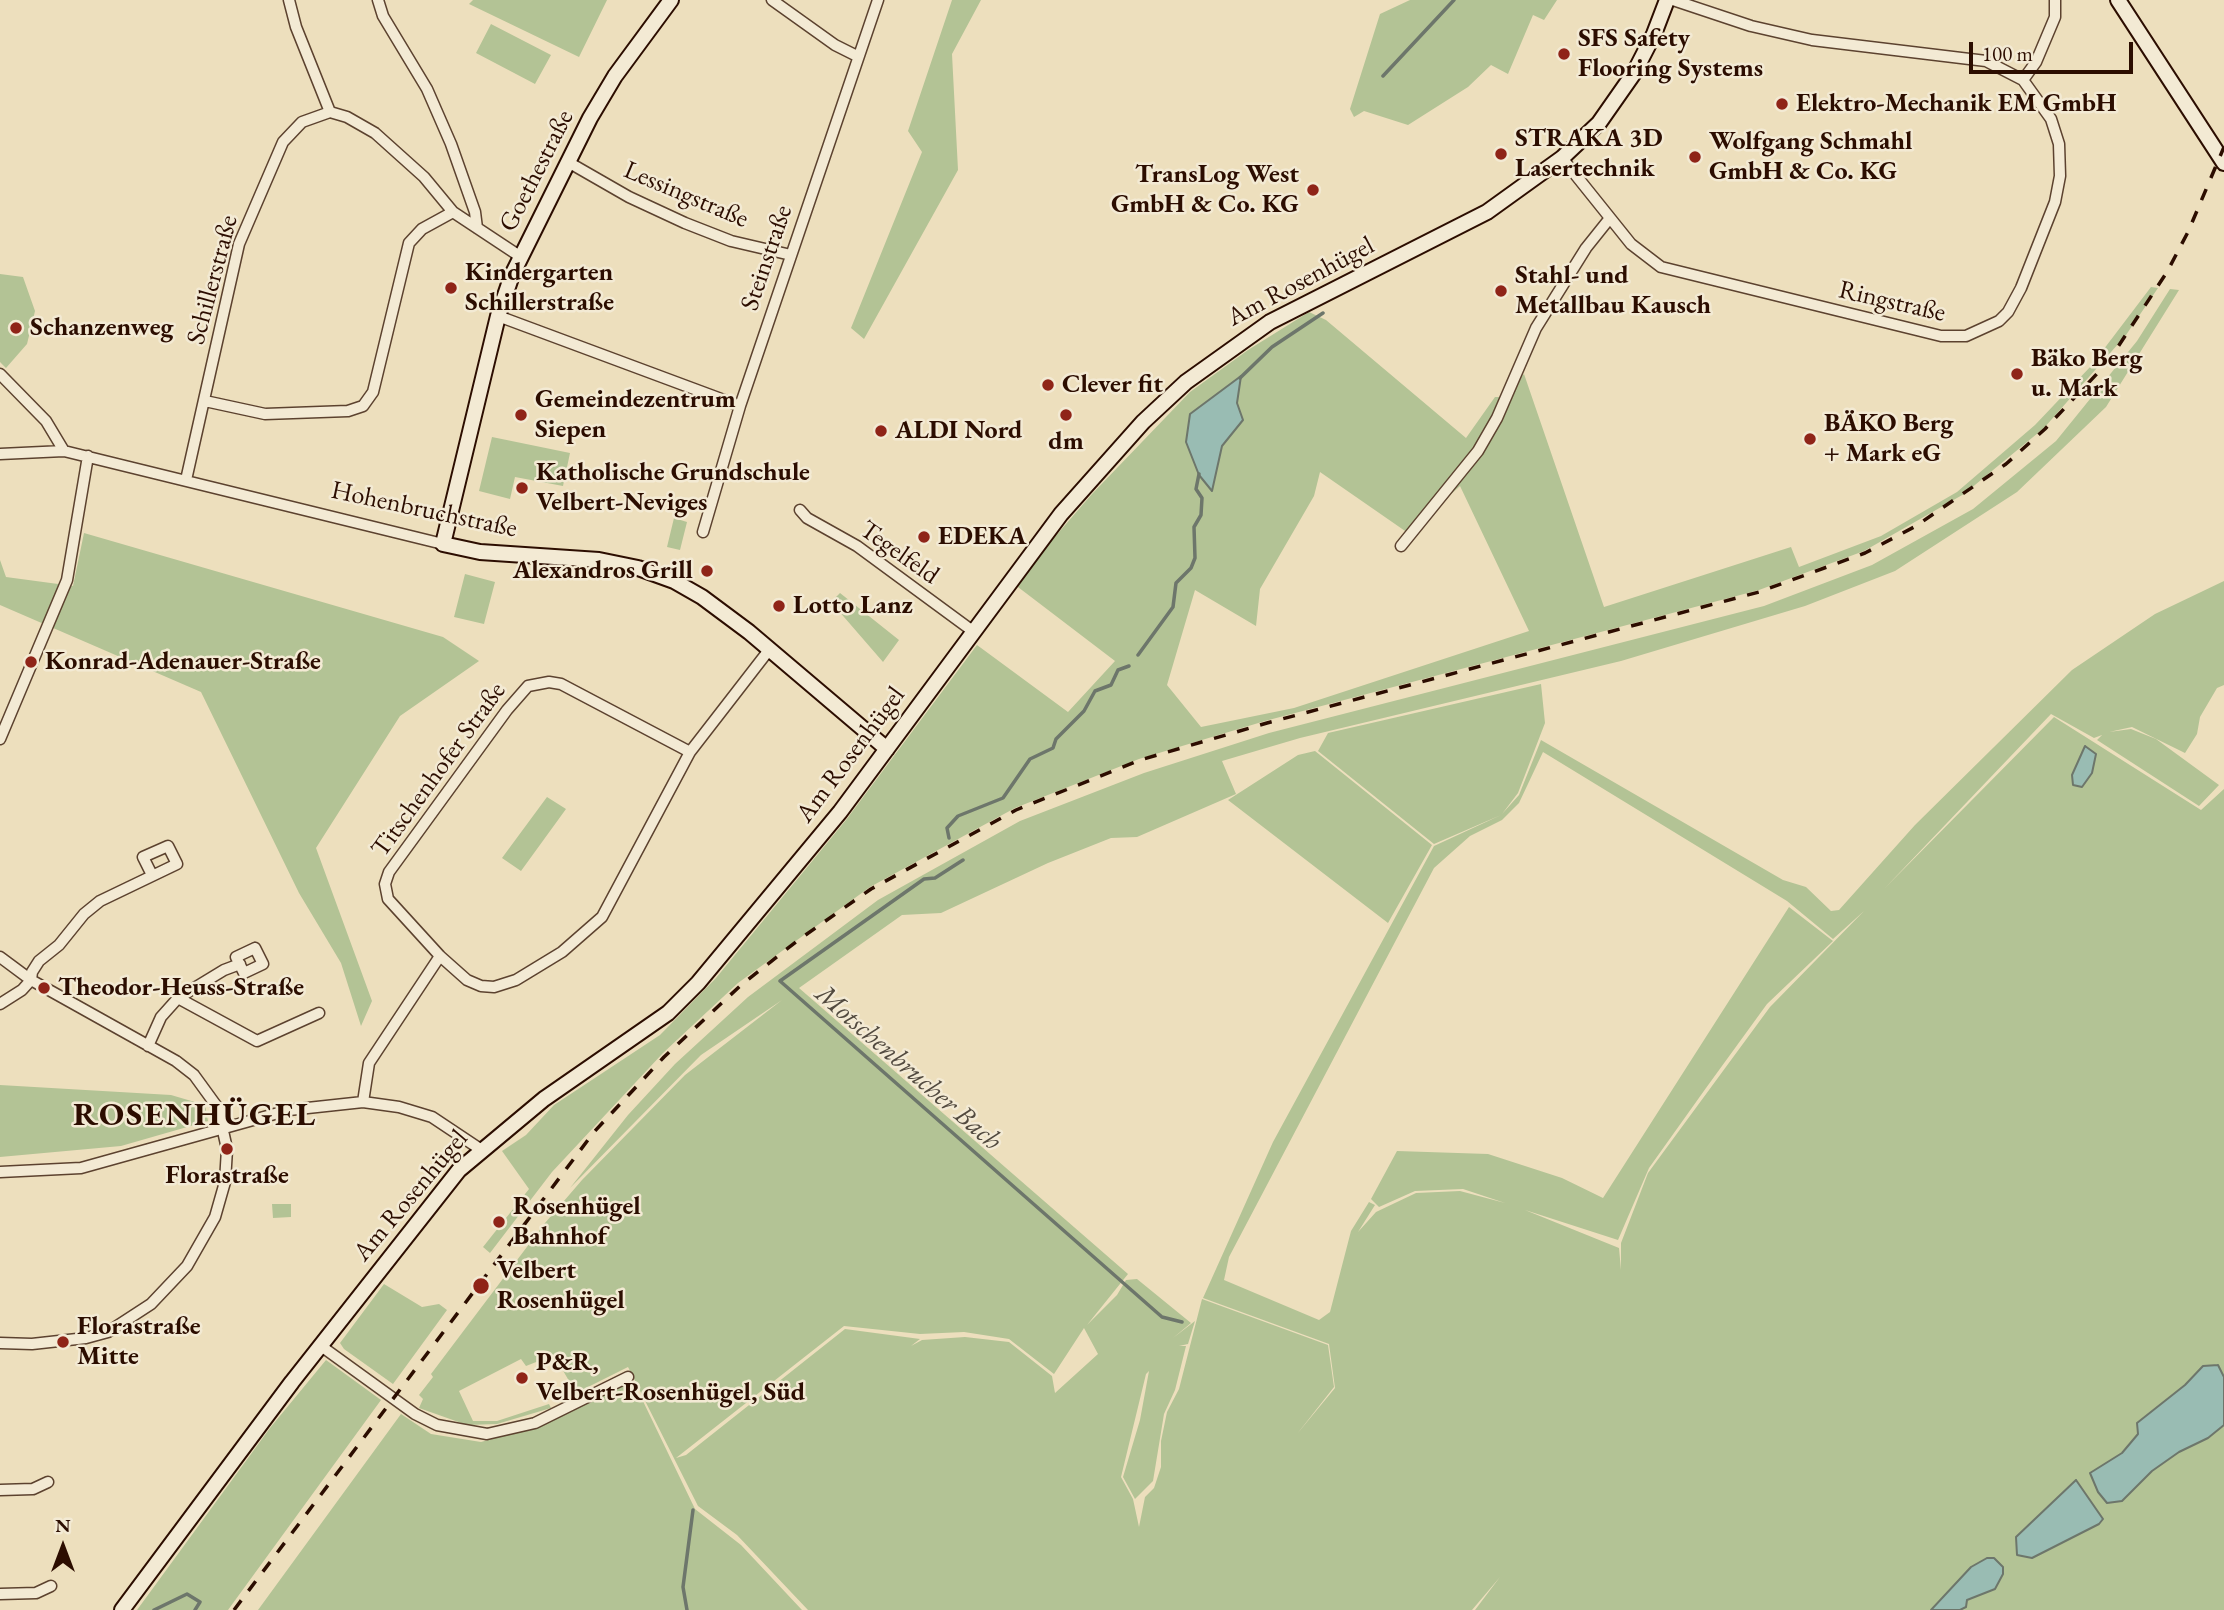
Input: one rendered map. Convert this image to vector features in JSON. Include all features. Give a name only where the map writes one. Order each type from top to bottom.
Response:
[{"type":"street","points":[[289,0],[296,27],[330,112],[347,117],[399,152],[453,212],[521,257]]},
{"type":"street","points":[[378,0],[383,16],[427,89],[442,122],[475,212],[477,228]]},
{"type":"street","name":"Goethestraße","points":[[443,544],[498,316],[521,257],[615,76],[671,0]]},
{"type":"street","points":[[772,0],[835,45],[857,56]]},
{"type":"street","name":"Steinstraße","points":[[703,532],[740,406],[877,0]]},
{"type":"street","name":"Am Rosenhügel","points":[[122,1610],[414,1225],[480,1149],[544,1099],[647,1030],[676,1006],[741,936],[840,813],[1068,506],[1143,422],[1186,382],[1270,322],[1487,212],[1562,158],[1599,123],[1618,98],[1654,34],[1667,0]]},
{"type":"street","name":"Ringstraße","points":[[1562,158],[1642,255],[1661,267],[1941,336],[1966,336],[1999,321],[2015,300],[2058,189],[2061,157],[2056,131],[2040,101],[2023,80],[1986,61],[1812,40],[1751,26],[1673,0]]},
{"type":"street","points":[[2023,80],[2036,62],[2055,17],[2055,0]]},
{"type":"street","points":[[2118,0],[2224,163]]},
{"type":"street","name":"Schillerstraße","points":[[186,480],[239,244],[283,142],[302,122],[330,112]]},
{"type":"street","name":"Lessingstraße","points":[[568,162],[629,197],[685,223],[731,241],[791,255]]},
{"type":"street","points":[[205,401],[265,414],[348,411],[363,406],[373,393],[409,243],[422,229],[453,212]]},
{"type":"street","points":[[1401,546],[1478,451],[1497,418],[1536,328],[1586,248],[1610,218]]},
{"type":"street","points":[[498,316],[740,406]]},
{"type":"street","points":[[0,374],[46,421],[64,451]]},
{"type":"street","name":"Hohenbruchstraße","points":[[0,454],[64,451],[480,552],[588,558],[638,568],[674,581],[702,597],[887,749]]},
{"type":"street","points":[[0,738],[67,580],[88,456]]},
{"type":"street","name":"Tegelfeld","points":[[800,510],[807,518],[858,546],[974,632]]},
{"type":"street","name":"Titschenhofer Straße","points":[[690,752],[561,684],[549,682],[528,686],[507,710],[389,872],[385,884],[388,900],[440,956],[467,980],[494,987],[516,980],[562,952],[602,917],[690,752],[769,650]]},
{"type":"street","points":[[0,1004],[31,980],[32,972],[39,961],[59,945],[84,914],[100,901],[152,875]]},
{"type":"street","points":[[363,1102],[369,1063],[440,956]]},
{"type":"street","points":[[0,957],[31,980],[148,1045],[194,1075],[209,1093],[224,1127],[225,1182],[215,1217],[192,1258],[169,1287],[142,1310],[108,1332],[63,1342],[0,1343]]},
{"type":"street","points":[[148,1045],[161,1017],[178,998],[224,970],[240,964]]},
{"type":"street","points":[[178,998],[257,1041],[319,1013]]},
{"type":"street","points":[[0,1172],[81,1168],[122,1159],[289,1110],[363,1102],[399,1107],[432,1117],[480,1149]]},
{"type":"street","points":[[321,1346],[415,1414],[437,1425],[487,1434],[535,1423],[628,1377]]},
{"type":"street","points":[[0,1490],[33,1489],[48,1482]]},
{"type":"street","points":[[0,1594],[36,1593],[51,1586]]},
{"type":"green space","points":[[473,0],[607,0],[579,57],[469,4]]},
{"type":"green space","points":[[952,0],[981,0],[952,54],[958,170],[864,339],[851,328],[922,152],[908,131]]},
{"type":"green space","points":[[1410,0],[1557,0],[1544,20],[1533,15],[1508,74],[1491,65],[1468,87],[1408,125],[1364,111],[1354,117],[1350,109],[1380,14]]},
{"type":"green space","points":[[491,24],[551,55],[535,84],[476,53]]},
{"type":"green space","name":"Schanzenweg","points":[[0,274],[23,277],[35,311],[27,344],[6,368],[0,362]]},
{"type":"green space","points":[[2151,287],[2158,288],[2126,335],[2044,428],[1964,494],[1864,551],[1759,590],[1265,721],[1139,759],[1015,808],[870,887],[738,983],[663,1053],[552,1172],[490,1253],[483,1247],[529,1189],[502,1151],[526,1135],[554,1105],[660,1035],[716,978],[846,820],[977,645],[1068,712],[1115,661],[1014,584],[1092,494],[1190,392],[1248,350],[1309,312],[1326,320],[1466,438],[1495,397],[1500,397],[1524,374],[1604,607],[1791,547],[1799,567],[1881,536],[1957,492],[2035,425],[2091,366]],"holes":[[[1320,472],[1408,533],[1460,486],[1529,631],[1294,708],[1201,727],[1167,685],[1195,590],[1256,626],[1260,589],[1314,496]]]},
{"type":"green space","points":[[2170,289],[2179,290],[2106,407],[2017,492],[1895,571],[1805,606],[1621,661],[1300,738],[1222,761],[1236,794],[1137,837],[1111,838],[1048,863],[941,913],[902,915],[799,988],[1128,1274],[1087,1325],[1117,1295],[1126,1280],[1137,1279],[1191,1323],[1173,1338],[1195,1321],[1188,1344],[1179,1346],[1186,1346],[1175,1390],[1164,1414],[1153,1481],[1135,1499],[1123,1477],[1140,1420],[1149,1371],[1146,1374],[1121,1477],[1133,1499],[1139,1527],[1145,1497],[1154,1488],[1161,1467],[1161,1441],[1167,1412],[1179,1389],[1202,1299],[1328,1345],[1334,1387],[1297,1434],[1335,1388],[1329,1344],[1203,1298],[1273,1142],[1434,846],[1501,815],[1434,844],[1318,751],[1328,733],[1541,684],[1545,723],[1518,793],[1502,814],[1519,795],[1541,740],[1783,880],[1806,887],[1831,911],[1839,910],[1915,825],[2072,670],[2155,614],[2224,581],[2224,685],[2217,688],[2200,717],[2197,734],[2185,753],[2132,727],[2109,732],[2131,729],[2156,739],[2219,785],[2199,806],[2097,740],[2102,735],[2094,738],[2051,714],[1884,889],[2054,717],[2201,810],[2224,789],[2224,1610],[1475,1610],[1500,1577],[1472,1610],[808,1610],[737,1535],[698,1506],[628,1367],[576,1393],[554,1355],[526,1366],[521,1359],[459,1391],[473,1421],[497,1421],[549,1404],[551,1408],[497,1424],[467,1425],[419,1408],[423,1399],[419,1395],[433,1377],[431,1374],[545,1223],[582,1180],[685,1075],[782,1000],[701,1055],[570,1188],[628,1115],[675,1064],[748,997],[878,900],[1020,821],[1144,773],[1269,733],[1764,606],[1872,565],[1973,509],[2056,441],[2137,341]],"holes":[[[1543,752],[1787,901],[1833,939],[1864,911],[1770,1007],[1648,1173],[1621,1243],[1621,1270],[1619,1248],[1525,1210],[1618,1240],[1649,1168],[1706,1088],[1767,1004],[1833,941],[1789,907],[1603,1198],[1562,1178],[1488,1154],[1397,1151],[1371,1199],[1379,1207],[1415,1191],[1463,1189],[1505,1203],[1460,1191],[1416,1193],[1376,1212],[1358,1232],[1375,1205],[1369,1202],[1351,1231],[1330,1312],[1319,1320],[1224,1280],[1229,1257],[1434,868],[1470,836],[1502,820],[1519,803]],[[844,1326],[920,1334],[964,1332],[1009,1339],[1054,1374],[1084,1328],[1098,1354],[1055,1393],[1052,1376],[1009,1342],[965,1337],[922,1340],[911,1346],[920,1339],[845,1329],[686,1455],[676,1458]]]},
{"type":"green space","points":[[492,437],[570,453],[563,486],[515,477],[510,499],[479,491]]},
{"type":"green space","points":[[674,518],[687,522],[680,550],[667,547]]},
{"type":"green space","points":[[84,533],[443,637],[479,661],[400,716],[316,848],[372,1001],[361,1026],[341,963],[299,893],[201,692],[0,605],[0,560],[6,577],[73,586]]},
{"type":"green space","points":[[465,574],[495,582],[484,624],[454,617]]},
{"type":"green space","points":[[840,593],[899,640],[883,662],[831,602]]},
{"type":"green space","points":[[1315,751],[1432,845],[1388,923],[1228,800],[1298,755]]},
{"type":"green space","points":[[547,797],[566,809],[521,871],[502,858]]},
{"type":"green space","points":[[0,1085],[171,1095],[205,1105],[208,1121],[121,1146],[0,1157]]},
{"type":"green space","points":[[272,1204],[291,1204],[291,1217],[273,1218]]},
{"type":"green space","points":[[384,1284],[422,1307],[439,1304],[447,1310],[393,1384],[344,1349],[340,1343]]},
{"type":"green space","points":[[326,1360],[381,1400],[228,1610],[137,1610],[270,1428]]},
{"type":"green space","points":[[625,1383],[633,1386],[641,1397],[695,1509],[741,1545],[802,1610],[258,1610],[401,1414],[431,1434],[481,1442],[550,1422]]},
{"type":"water","points":[[1241,376],[1237,403],[1243,420],[1222,446],[1212,491],[1199,475],[1186,442],[1190,414]]},
{"type":"water","points":[[2085,746],[2096,754],[2092,773],[2082,787],[2073,785],[2072,775]]},
{"type":"water","points":[[2218,1365],[2224,1377],[2224,1425],[2208,1438],[2179,1452],[2152,1471],[2122,1501],[2107,1503],[2098,1492],[2090,1473],[2122,1453],[2138,1434],[2137,1423],[2185,1385],[2203,1366]]},
{"type":"water","points":[[2076,1480],[2103,1519],[2099,1524],[2032,1558],[2017,1555],[2016,1537]]},
{"type":"water","points":[[1987,1558],[1994,1558],[2003,1567],[2003,1574],[1995,1589],[1967,1600],[1966,1607],[1960,1610],[1931,1610],[1971,1567]]},
{"type":"waterway","name":"Motschenbrucher Bach","points":[[1383,76],[1454,0]]},
{"type":"waterway","name":"Motschenbrucher Bach","points":[[1240,378],[1272,347],[1323,313]]},
{"type":"waterway","name":"Motschenbrucher Bach","points":[[1138,655],[1173,607],[1176,583],[1191,568],[1195,558],[1194,527],[1201,515],[1202,498],[1196,489],[1199,474]]},
{"type":"waterway","name":"Motschenbrucher Bach","points":[[949,838],[947,828],[958,816],[1003,798],[1030,759],[1053,748],[1056,739],[1084,711],[1095,691],[1111,685],[1118,670],[1129,666]]},
{"type":"waterway","name":"Motschenbrucher Bach","points":[[963,860],[935,878],[924,879],[780,981],[1162,1317],[1182,1322]]},
{"type":"waterway","points":[[687,1610],[683,1587],[693,1510]]},
{"type":"waterway","points":[[154,1610],[187,1594],[200,1602],[195,1610]]},
{"type":"railway","points":[[234,1610],[594,1132],[664,1057],[740,986],[797,941],[871,889],[1016,810],[1140,760],[1267,723],[1759,592],[1865,553],[1916,526],[2006,464],[2045,429],[2108,362],[2167,272],[2188,232],[2224,147]]},
{"type":"place","name":"SFS Safety Flooring Systems","points":[[1564,54]]},
{"type":"place","name":"Elektro-Mechanik EM GmbH","points":[[1782,104]]},
{"type":"place","name":"STRAKA 3D Lasertechnik","points":[[1501,154]]},
{"type":"place","name":"Wolfgang Schmahl GmbH & Co. KG","points":[[1695,157]]},
{"type":"place","name":"TransLog West GmbH & Co. KG","points":[[1313,190]]},
{"type":"place","name":"Kindergarten Schillerstraße","points":[[451,288]]},
{"type":"place","name":"Stahl- und Metallbau Kausch","points":[[1501,291]]},
{"type":"place","name":"Schanzenweg","points":[[16,328]]},
{"type":"place","name":"Bäko Berg u. Mark","points":[[2017,374]]},
{"type":"place","name":"Clever fit","points":[[1048,385]]},
{"type":"place","name":"Gemeindezentrum Siepen","points":[[521,415]]},
{"type":"place","name":"dm","points":[[1066,415]]},
{"type":"place","name":"ALDI Nord","points":[[881,431]]},
{"type":"place","name":"BÄKO Berg + Mark eG","points":[[1810,439]]},
{"type":"place","name":"Katholische Grundschule Velbert-Neviges","points":[[522,488]]},
{"type":"place","name":"EDEKA","points":[[924,537]]},
{"type":"place","name":"Alexandros Grill","points":[[707,571]]},
{"type":"place","name":"Lotto Lanz","points":[[779,606]]},
{"type":"place","name":"Konrad-Adenauer-Straße","points":[[31,662]]},
{"type":"place","name":"Theodor-Heuss-Straße","points":[[44,988]]},
{"type":"place","name":"Florastraße","points":[[227,1149]]},
{"type":"place","name":"Rosenhügel Bahnhof","points":[[499,1222]]},
{"type":"place","name":"Velbert Rosenhügel","points":[[481,1286]]},
{"type":"place","name":"Florastraße Mitte","points":[[63,1342]]},
{"type":"place","name":"P&R, Velbert-Rosenhügel, Süd","points":[[522,1378]]},
{"type":"district","name":"ROSENHÜGEL","points":[[195,1116]]}]
